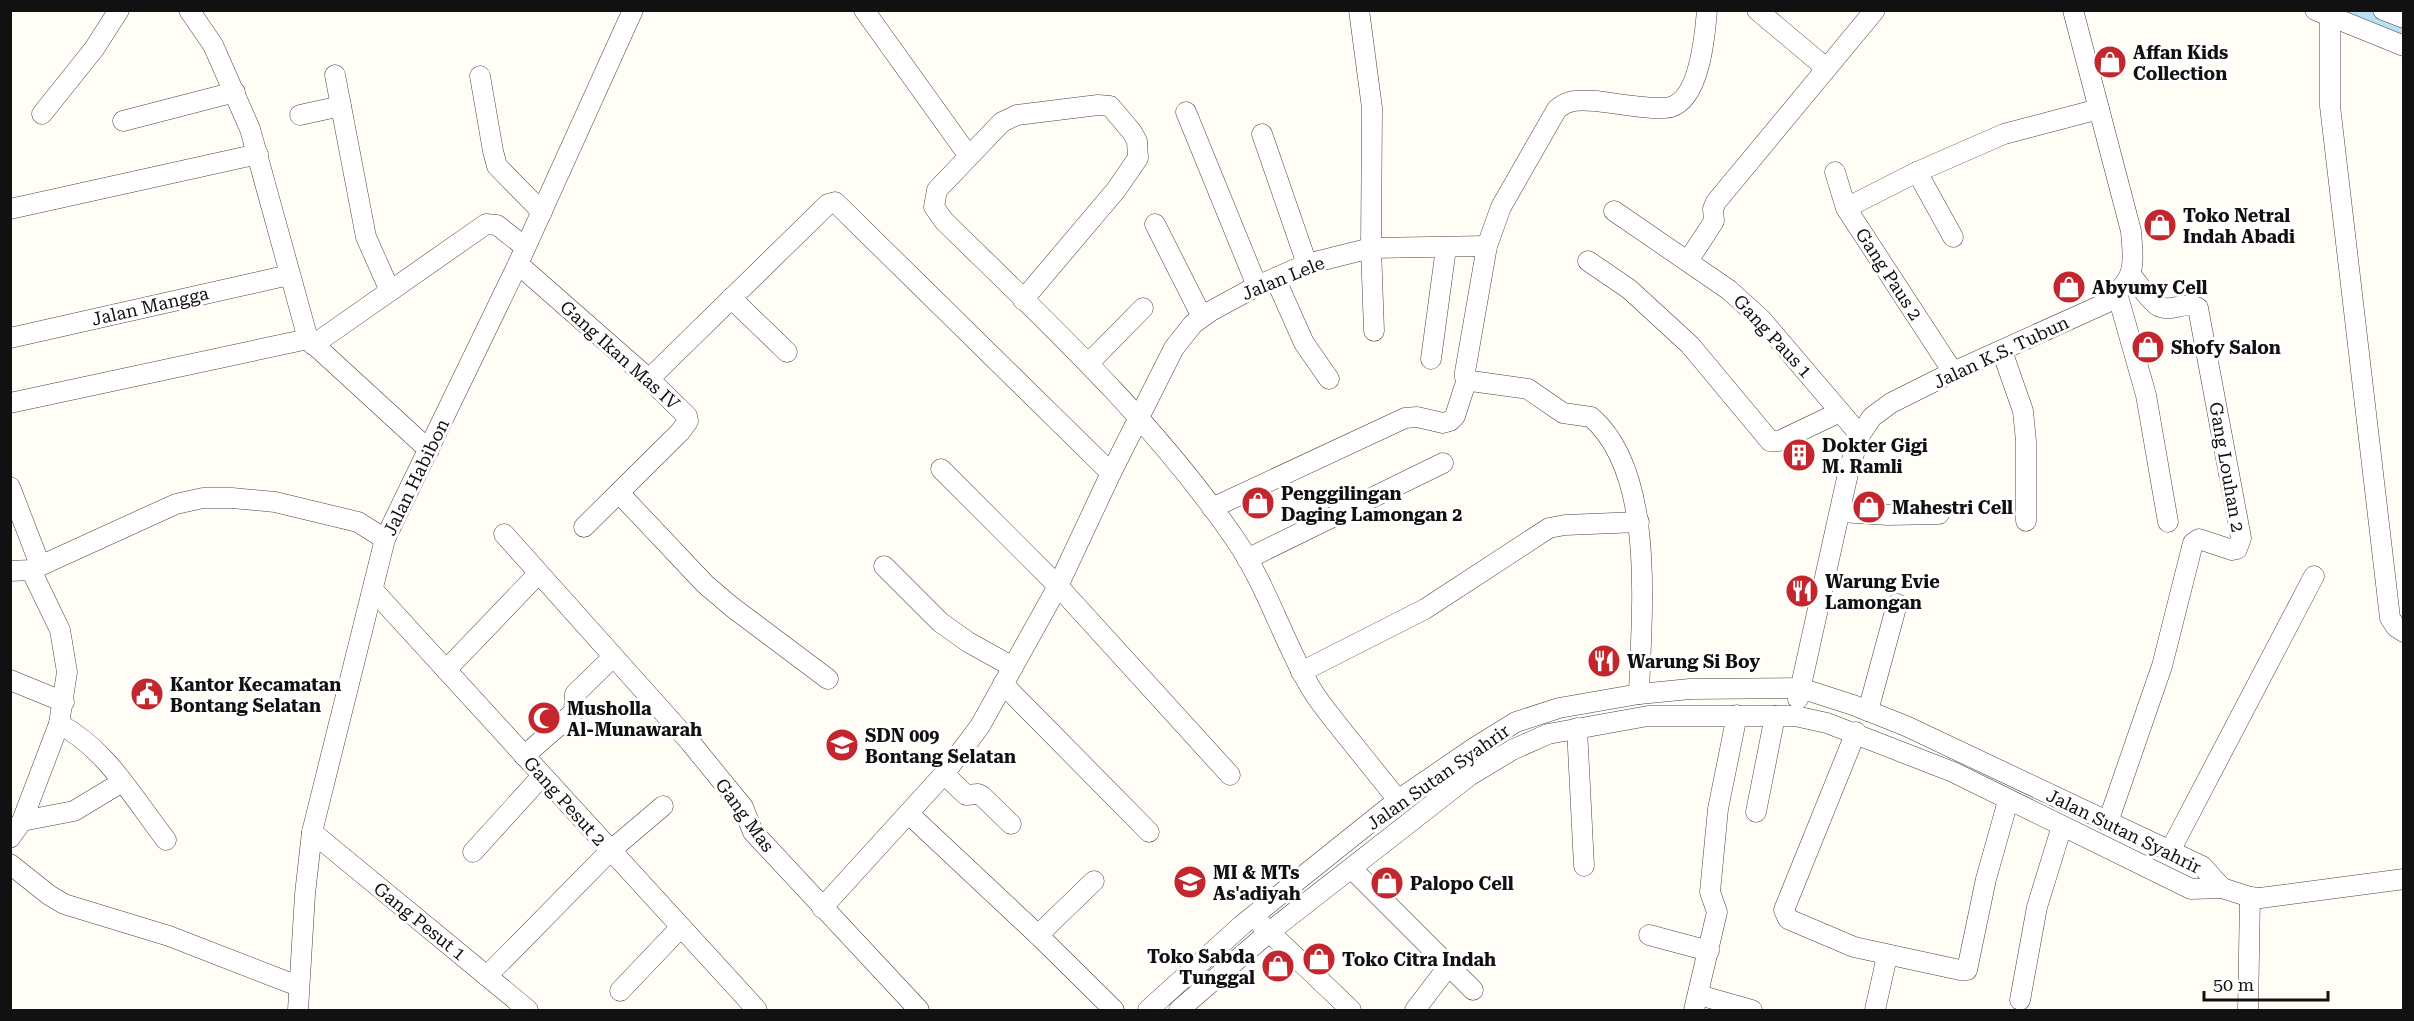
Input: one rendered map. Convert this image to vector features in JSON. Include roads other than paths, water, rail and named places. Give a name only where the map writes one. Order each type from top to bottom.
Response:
[{"type":"street","points":[[42,114],[94,49],[119,10]]},
{"type":"street","points":[[189,10],[213,45],[235,92],[258,154],[289,275],[310,342],[429,450]]},
{"type":"street","name":"Jalan Habibon","points":[[298,1011],[305,894],[312,832],[374,591],[385,539],[542,212],[633,10]]},
{"type":"street","points":[[864,10],[968,155]]},
{"type":"street","points":[[1359,10],[1372,108],[1371,248],[1374,331]]},
{"type":"street","points":[[1212,508],[1405,418],[1417,417],[1443,423],[1455,416],[1467,379],[1465,372],[1487,246],[1501,207],[1557,109],[1563,104],[1578,99],[1671,107],[1684,98],[1699,67],[1703,53],[1707,10]]},
{"type":"street","points":[[1757,10],[1826,68]]},
{"type":"street","points":[[1688,261],[1714,221],[1713,209],[1716,202],[1875,10]]},
{"type":"street","points":[[2073,10],[2131,231],[2133,260],[2131,275]]},
{"type":"street","points":[[2383,10],[2403,18]]},
{"type":"street","points":[[2403,46],[2323,14],[2330,106],[2390,618],[2403,632]]},
{"type":"street","points":[[10,403],[310,342],[390,291],[366,237],[335,75]]},
{"type":"street","points":[[480,76],[497,166],[542,212]]},
{"type":"street","points":[[123,121],[235,92]]},
{"type":"street","points":[[1023,300],[1116,190],[1138,158],[1137,141],[1119,114],[1110,106],[1098,105],[1017,115],[1002,122],[937,190],[934,207],[938,215],[1023,300],[1089,363],[1139,417],[1212,508],[1247,559],[1264,590],[1301,672],[1321,703],[1398,800]]},
{"type":"street","points":[[300,115],[341,106]]},
{"type":"street","points":[[1846,208],[1917,172],[2004,134],[2099,109]]},
{"type":"street","points":[[1186,112],[1257,286]]},
{"type":"street","points":[[1262,134],[1307,264]]},
{"type":"street","points":[[10,209],[258,154]]},
{"type":"street","name":"Gang Paus 2","points":[[1835,172],[1846,208],[1953,372]]},
{"type":"street","points":[[1917,172],[1953,237]]},
{"type":"street","points":[[649,379],[828,204],[839,204],[1111,473]]},
{"type":"street","name":"Gang Paus 1","points":[[1614,211],[1729,290],[1761,319],[1860,435]]},
{"type":"street","name":"Gang Ikan Mas IV","points":[[390,291],[490,223],[497,225],[521,256],[687,416],[688,421],[680,432],[584,527]]},
{"type":"street","points":[[1155,224],[1202,317]]},
{"type":"street","name":"Jalan Lele","points":[[822,908],[944,774],[980,726],[1058,586],[1111,473],[1174,348],[1183,335],[1202,317],[1257,286],[1307,264],[1371,248],[1487,246]]},
{"type":"street","points":[[1431,359],[1446,248]]},
{"type":"street","points":[[1588,261],[1629,290],[1690,345],[1770,441],[1779,441],[1840,412]]},
{"type":"street","name":"Jalan Mangga","points":[[10,338],[289,275]]},
{"type":"street","name":"Jalan K.S. Tubun","points":[[1795,716],[1840,512],[1860,435],[1872,417],[1891,403],[1953,372],[2106,303],[2131,275]]},
{"type":"street","name":"Gang Louhan 2","points":[[2108,822],[2162,666],[2193,543],[2199,539],[2232,550],[2237,549],[2241,538],[2198,308],[2190,305],[2169,308],[2157,306],[2131,275]]},
{"type":"street","points":[[1275,278],[1304,343],[1329,379]]},
{"type":"street","points":[[2117,293],[2146,395],[2168,522]]},
{"type":"street","points":[[731,298],[787,352]]},
{"type":"street","points":[[1089,363],[1143,308]]},
{"type":"street","points":[[2002,351],[2024,411],[2026,521]]},
{"type":"street","points":[[1467,379],[1533,390],[1563,412],[1591,417],[1614,446],[1623,462],[1638,522],[1642,561],[1639,693]]},
{"type":"street","points":[[1247,559],[1443,463]]},
{"type":"street","points":[[941,469],[1058,586],[1230,776]]},
{"type":"street","points":[[10,487],[35,567],[60,630],[68,672],[58,724],[22,821],[10,838]]},
{"type":"street","points":[[619,493],[705,584],[828,679]]},
{"type":"street","points":[[10,571],[35,567],[176,504],[203,498],[275,502],[358,522],[385,539]]},
{"type":"street","points":[[1840,512],[1880,515],[1939,514]]},
{"type":"street","points":[[1301,672],[1425,609],[1549,528],[1565,525],[1638,522]]},
{"type":"street","name":"Gang Mas","points":[[504,534],[690,742],[743,807],[753,832],[919,1011]]},
{"type":"street","points":[[884,566],[940,622],[1008,676],[1149,832]]},
{"type":"street","points":[[446,670],[538,574]]},
{"type":"street","points":[[2170,851],[2314,576]]},
{"type":"street","name":"Gang Pesut 2","points":[[374,591],[756,1011]]},
{"type":"street","points":[[1868,711],[1897,604]]},
{"type":"street","points":[[524,756],[572,714],[575,694],[613,657]]},
{"type":"street","points":[[10,680],[64,702]]},
{"type":"street","name":"Jalan Sutan Syahrir","points":[[1148,1011],[1254,916],[1398,800],[1474,748],[1516,722],[1559,708],[1639,693],[1690,689],[1800,688],[1906,726],[2202,866],[2222,888]]},
{"type":"street","points":[[1737,715],[1718,809],[1710,892],[1717,912],[1696,1003],[1752,1011]]},
{"type":"street","name":"Jalan Sutan Syahrir","points":[[1179,1011],[1268,933],[1469,776],[1512,750],[1548,734],[1648,716],[1795,716],[1827,723],[1856,732],[1953,772],[2191,889],[2222,888]]},
{"type":"street","points":[[1756,812],[1774,716]]},
{"type":"street","points":[[58,724],[85,739],[97,750],[166,840]]},
{"type":"street","points":[[1577,728],[1584,866]]},
{"type":"street","points":[[1856,732],[1784,913],[1788,919],[1854,947],[1887,956],[1960,970],[1968,968],[1986,879],[2008,801]]},
{"type":"street","points":[[944,774],[966,795],[982,796],[1011,824]]},
{"type":"street","points":[[473,852],[542,776]]},
{"type":"street","points":[[22,821],[75,811],[122,782]]},
{"type":"street","points":[[487,976],[610,851],[663,806]]},
{"type":"street","points":[[909,814],[1038,935],[1114,1011]]},
{"type":"street","points":[[2020,1000],[2037,907],[2062,826]]},
{"type":"street","name":"Gang Pesut 1","points":[[312,832],[528,1011]]},
{"type":"street","points":[[10,864],[64,904],[169,936],[298,986]]},
{"type":"street","points":[[1352,868],[1450,964],[1473,990]]},
{"type":"street","points":[[2222,888],[2250,897],[2403,879]]},
{"type":"street","points":[[1038,935],[1094,881]]},
{"type":"street","points":[[2248,1011],[2250,897]]},
{"type":"street","points":[[1254,916],[1268,933],[1351,1011]]},
{"type":"street","points":[[620,991],[680,928]]},
{"type":"street","points":[[1649,935],[1709,951]]},
{"type":"street","points":[[1875,1011],[1887,956]]},
{"type":"street","points":[[1415,1011],[1450,964]]},
{"type":"waterway","points":[[2347,10],[2404,32]]},
{"type":"place","name":"Affan Kids Collection","points":[[2110,62]]},
{"type":"place","name":"Toko Netral Indah Abadi","points":[[2160,225]]},
{"type":"place","name":"Abyumy Cell","points":[[2069,287]]},
{"type":"place","name":"Shofy Salon","points":[[2148,347]]},
{"type":"place","name":"Dokter Gigi M. Ramli","points":[[1799,455]]},
{"type":"place","name":"Penggilingan Daging Lamongan 2","points":[[1258,503]]},
{"type":"place","name":"Mahestri Cell","points":[[1869,507]]},
{"type":"place","name":"Warung Evie Lamongan","points":[[1802,591]]},
{"type":"place","name":"Warung Si Boy","points":[[1604,661]]},
{"type":"place","name":"Kantor Kecamatan Bontang Selatan","points":[[147,694]]},
{"type":"place","name":"Musholla Al-Munawarah","points":[[544,718]]},
{"type":"place","name":"SDN 009 Bontang Selatan","points":[[842,745]]},
{"type":"place","name":"MI & MTs As'adiyah","points":[[1190,882]]},
{"type":"place","name":"Palopo Cell","points":[[1387,883]]},
{"type":"place","name":"Toko Citra Indah","points":[[1319,959]]},
{"type":"place","name":"Toko Sabda Tunggal","points":[[1278,966]]}]
